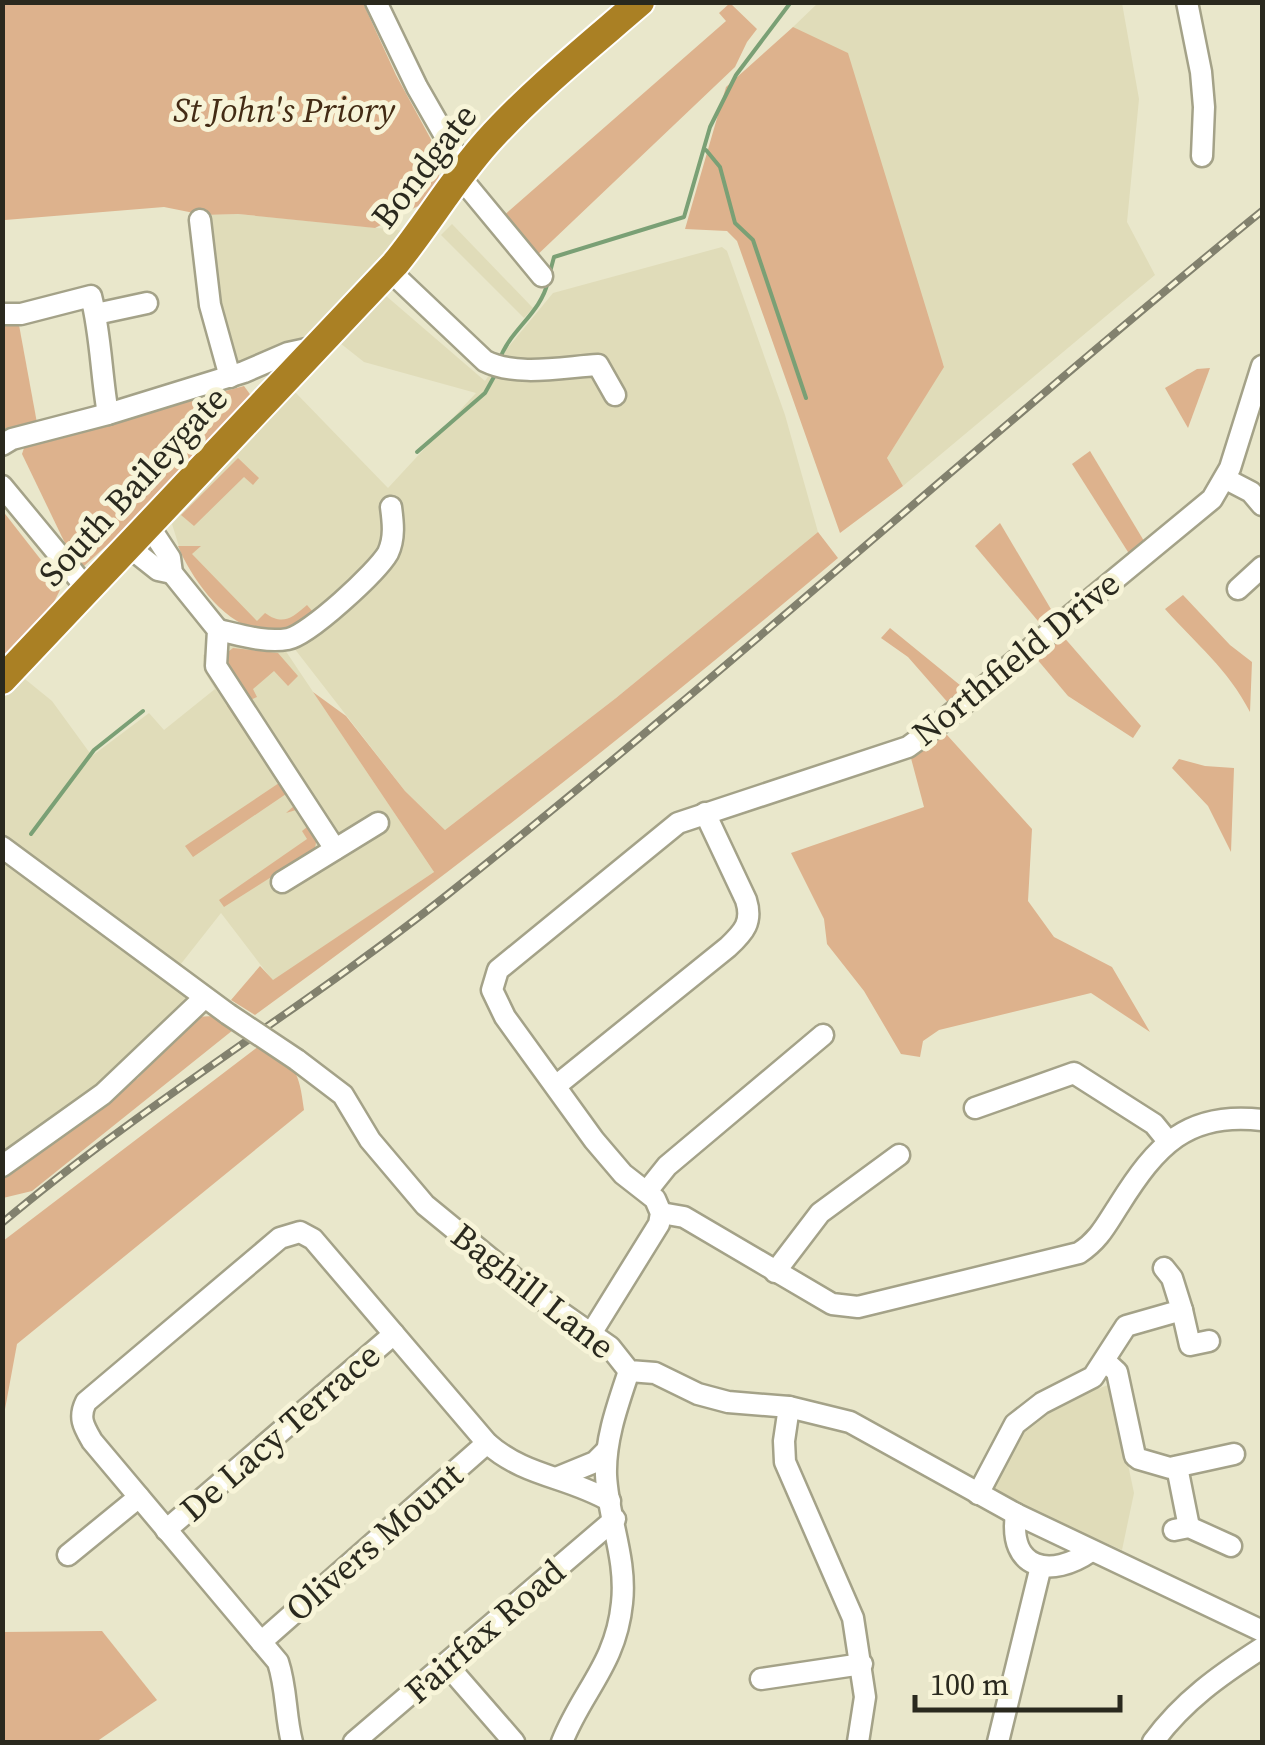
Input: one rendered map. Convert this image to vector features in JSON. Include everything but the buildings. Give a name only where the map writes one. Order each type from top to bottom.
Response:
[{"type":"highway","name":"Bondgate","points":[[277,386],[389,270],[422,232],[462,173],[540,90],[639,3]]},
{"type":"highway","name":"South Baileygate","points":[[2,680],[277,386]]},
{"type":"street","points":[[376,2],[462,173],[542,276]]},
{"type":"street","points":[[1187,2],[1201,72],[1202,156]]},
{"type":"street","points":[[200,220],[210,305],[237,375]]},
{"type":"street","points":[[389,270],[478,356],[499,366],[598,365],[614,395]]},
{"type":"street","points":[[2,314],[20,314],[91,296],[108,414]]},
{"type":"street","points":[[96,314],[147,302]]},
{"type":"street","points":[[2,445],[237,375],[288,352],[316,347]]},
{"type":"street","name":"Northfield Drive","points":[[661,1213],[655,1199],[623,1174],[594,1140],[493,998],[492,984],[498,970],[664,832],[705,813],[908,747],[923,737],[1212,500],[1226,479],[1262,366]]},
{"type":"street","points":[[237,375],[256,372],[277,386]]},
{"type":"street","points":[[1226,479],[1251,492],[1262,504]]},
{"type":"street","points":[[2,486],[88,590]]},
{"type":"street","points":[[148,526],[170,558],[172,573],[218,630],[271,640],[297,636],[338,605],[380,563],[389,549],[394,523],[391,506]]},
{"type":"street","points":[[129,547],[158,570],[172,573]]},
{"type":"street","points":[[1238,589],[1262,567]]},
{"type":"street","points":[[218,630],[216,666],[335,849]]},
{"type":"street","points":[[557,1085],[728,946],[748,924],[750,911],[746,900],[705,813]]},
{"type":"street","points":[[282,882],[378,823]]},
{"type":"street","name":"Baghill Lane","points":[[2,847],[343,1096],[370,1140],[426,1205],[530,1291],[610,1346],[629,1371],[655,1373],[698,1394],[728,1402],[789,1407],[850,1422],[1016,1514],[1262,1631]]},
{"type":"street","points":[[2,1166],[103,1094],[204,998]]},
{"type":"street","points":[[647,1192],[666,1166],[823,1036]]},
{"type":"street","points":[[975,1108],[1074,1073],[1154,1124],[1167,1140]]},
{"type":"street","points":[[592,1332],[659,1224],[661,1213],[684,1217],[832,1304],[858,1307],[1079,1253],[1104,1232],[1145,1163],[1167,1140],[1233,1116],[1262,1120]]},
{"type":"street","points":[[775,1272],[820,1213],[898,1155]]},
{"type":"street","points":[[292,1742],[287,1724],[286,1684],[278,1662],[92,1441],[81,1422],[86,1402],[280,1238],[300,1232],[313,1239],[487,1443],[506,1460],[526,1470],[572,1482],[612,1510]]},
{"type":"street","points":[[1164,1268],[1172,1278],[1190,1345],[1209,1341]]},
{"type":"street","points":[[978,1494],[1015,1424],[1042,1403],[1093,1378],[1126,1326],[1182,1310]]},
{"type":"street","name":"De Lacy Terrace","points":[[166,1530],[394,1334]]},
{"type":"street","points":[[1105,1361],[1117,1372],[1134,1456],[1170,1468],[1224,1463]]},
{"type":"street","points":[[562,1742],[570,1722],[601,1675],[615,1640],[622,1607],[624,1574],[612,1510],[607,1450],[629,1371]]},
{"type":"street","points":[[789,1407],[785,1462],[853,1618],[865,1697],[858,1742]]},
{"type":"street","name":"Olivers Mount","points":[[261,1642],[487,1443]]},
{"type":"street","points":[[556,1478],[595,1462],[607,1450]]},
{"type":"street","points":[[1176,1466],[1182,1529],[1230,1546]]},
{"type":"street","points":[[68,1554],[138,1497]]},
{"type":"street","name":"Fairfax Road","points":[[354,1742],[447,1665],[612,1510]]},
{"type":"street","points":[[1016,1514],[1016,1544],[1029,1560],[1041,1566],[1068,1566],[1090,1550]]},
{"type":"street","points":[[998,1742],[1041,1566]]},
{"type":"street","points":[[1162,1739],[1181,1706],[1262,1648]]},
{"type":"street","points":[[761,1679],[862,1664]]},
{"type":"street","points":[[447,1665],[514,1742]]},
{"type":"shaded area","points":[[818,3],[1122,3],[1139,99],[1127,222],[1155,275],[903,486],[887,458],[944,366],[793,27]]},
{"type":"shaded area","points":[[238,214],[407,231],[313,333],[235,367],[219,310],[204,215]]},
{"type":"shaded area","points":[[452,224],[533,308],[524,318],[441,235]]},
{"type":"shaded area","points":[[722,247],[727,251],[785,415],[818,532],[616,698],[445,830],[405,791],[280,630],[251,627],[215,602],[182,556],[172,524],[294,391],[388,488],[476,393],[364,362],[340,343],[385,295],[485,381],[553,293]]},
{"type":"shaded area","points":[[227,641],[283,647],[434,872],[273,981],[221,913],[173,974],[204,998],[3,1166],[3,696],[20,675],[52,701],[92,756],[149,713],[164,730],[215,689],[204,671],[203,655]]},
{"type":"shaded area","points":[[1111,1384],[1134,1493],[1122,1550],[987,1490],[1022,1425],[1046,1407]]},
{"type":"green space","name":"St John's Priory","points":[[2,3],[363,3],[440,156],[438,187],[432,199],[375,228],[238,214],[204,215],[164,207],[5,220]]},
{"type":"green space","points":[[730,3],[757,29],[735,67],[533,259],[501,218],[726,21],[719,13]]},
{"type":"green space","points":[[793,27],[848,53],[944,367],[887,458],[903,486],[840,533],[737,241],[727,231],[685,229],[726,87]]},
{"type":"green space","points":[[3,325],[19,325],[37,423],[3,429]]},
{"type":"green space","points":[[1210,368],[1188,428],[1165,388],[1197,369]]},
{"type":"green space","points":[[244,386],[252,397],[169,489],[83,567],[76,566],[22,454],[25,445]]},
{"type":"green space","points":[[1090,451],[1150,551],[1135,563],[1072,464]]},
{"type":"green space","points":[[238,458],[259,478],[253,485],[244,477],[194,526],[181,515]]},
{"type":"green space","points":[[2,510],[60,590],[53,604],[2,662]]},
{"type":"green space","points":[[1000,523],[1055,616],[1043,627],[975,546]]},
{"type":"green space","points":[[818,532],[838,558],[623,735],[255,1015],[231,1000],[260,966],[273,980],[434,872],[313,692],[346,716],[405,791],[445,830],[616,698]]},
{"type":"green space","points":[[178,546],[201,546],[192,554],[257,621],[265,613],[287,619],[307,605],[313,612],[275,631],[254,629],[239,622],[202,588]]},
{"type":"green space","points":[[1183,595],[1230,645],[1252,662],[1250,712],[1222,670],[1165,609]]},
{"type":"green space","points":[[890,628],[966,690],[950,705],[908,657],[881,638]]},
{"type":"green space","points":[[1062,635],[1141,726],[1133,738],[1068,696],[1036,658]]},
{"type":"green space","points":[[233,648],[278,653],[298,676],[288,686],[274,671],[253,689],[257,697],[250,700],[223,663],[224,655]]},
{"type":"green space","points":[[231,703],[287,788],[286,794],[193,857],[185,846],[279,783],[227,706]]},
{"type":"green space","points":[[938,725],[1032,829],[1028,901],[1054,937],[1112,967],[1150,1032],[1091,993],[939,1030],[923,1041],[920,1057],[901,1054],[864,991],[827,944],[824,919],[791,853],[924,807],[908,747]]},
{"type":"green space","points":[[1179,759],[1234,768],[1231,852],[1208,806],[1172,768]]},
{"type":"green space","points":[[295,805],[314,832],[314,850],[224,907],[219,900],[307,839],[302,831],[307,827],[296,810],[286,813]]},
{"type":"green space","points":[[214,1016],[238,1026],[32,1191],[3,1198],[2,1178],[138,1078],[194,1017]]},
{"type":"green space","points":[[263,1043],[294,1070],[304,1110],[17,1344],[3,1420],[3,1241]]},
{"type":"green space","points":[[102,1631],[157,1700],[96,1742],[3,1742],[3,1632]]},
{"type":"waterway","points":[[550,272],[554,257],[684,217],[710,127],[736,75],[791,2]]},
{"type":"waterway","points":[[706,150],[720,167],[735,223],[753,240],[806,398]]},
{"type":"waterway","points":[[499,361],[539,303],[548,281]]},
{"type":"waterway","points":[[417,452],[485,393],[495,375]]},
{"type":"waterway","points":[[31,834],[94,750],[143,711]]},
{"type":"railway","points":[[2,1223],[111,1138],[447,895],[1262,211]]}]
